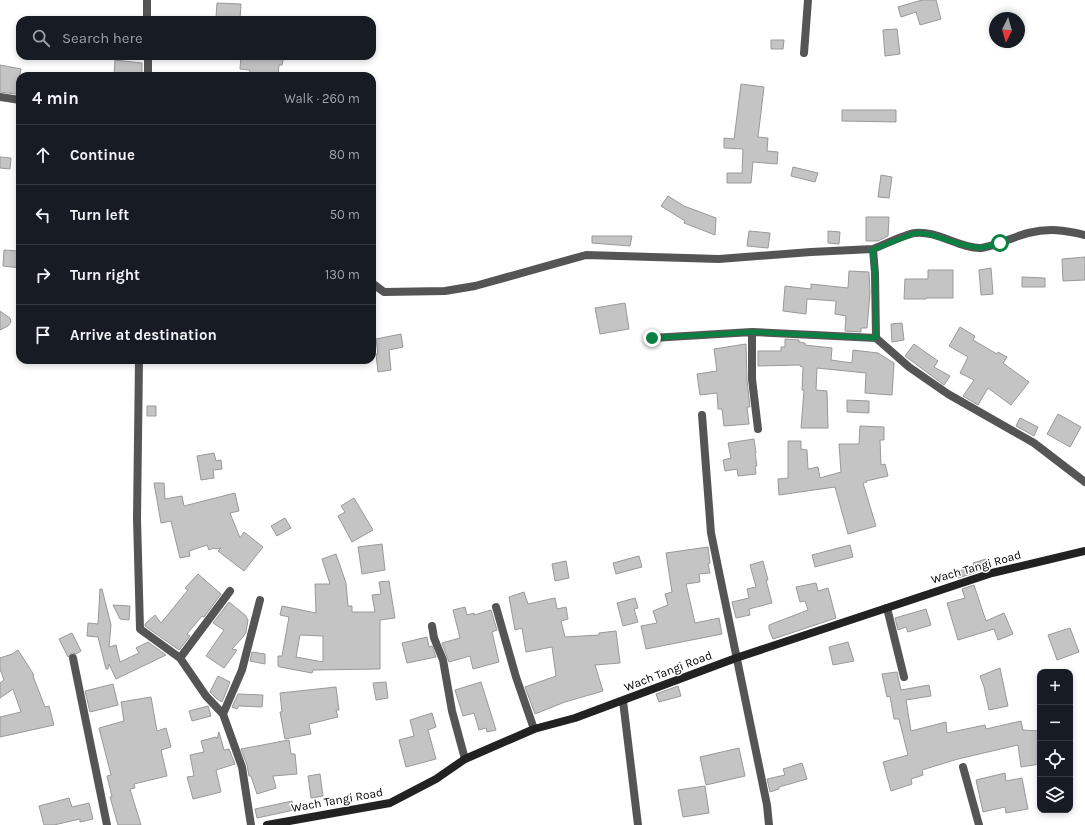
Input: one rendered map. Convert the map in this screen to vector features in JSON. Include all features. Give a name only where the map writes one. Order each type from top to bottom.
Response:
[{"type":"main road","name":"Wach Tangi Road","points":[[267,825],[390,803],[436,779],[465,759],[534,729],[575,718],[736,658],[992,573],[1085,551]]},
{"type":"street","points":[[147,0],[147,16]]},
{"type":"street","points":[[804,53],[808,0]]},
{"type":"street","points":[[148,60],[148,72]]},
{"type":"street","points":[[0,97],[16,99]]},
{"type":"street","points":[[376,286],[384,292],[445,291],[475,286],[586,255],[719,259],[811,252],[872,250],[915,233],[928,234],[960,244],[980,248],[1000,243],[1027,233],[1052,229],[1085,235]]},
{"type":"street","points":[[872,250],[875,273],[876,338]]},
{"type":"street","points":[[752,332],[752,379],[758,429]]},
{"type":"street","points":[[652,338],[752,332],[876,338],[909,367],[948,394],[1034,443],[1085,482]]},
{"type":"street","points":[[138,364],[137,519],[140,629],[180,658],[206,696],[224,714],[242,767],[251,825]]},
{"type":"street","points":[[702,415],[710,533],[768,805],[769,825]]},
{"type":"street","points":[[180,658],[230,591]]},
{"type":"street","points":[[224,714],[242,670],[260,600]]},
{"type":"street","points":[[496,607],[516,677],[534,729]]},
{"type":"street","points":[[887,608],[904,676]]},
{"type":"street","points":[[432,626],[434,638],[444,660],[452,711],[465,759]]},
{"type":"street","points":[[73,658],[107,825]]},
{"type":"street","points":[[623,701],[638,825]]},
{"type":"street","points":[[963,767],[979,825]]},
{"type":"building","points":[[922,0],[936,0],[941,19],[920,25],[916,12],[901,17],[898,7]]},
{"type":"building","points":[[217,3],[241,4],[240,16],[216,16]]},
{"type":"building","points":[[897,29],[900,54],[885,56],[883,30]]},
{"type":"building","points":[[771,40],[784,40],[783,49],[771,49]]},
{"type":"building","points":[[115,60],[142,63],[142,72],[114,72]]},
{"type":"building","points":[[241,60],[283,60],[282,65],[279,65],[278,72],[250,72],[250,70],[240,69]]},
{"type":"building","points":[[0,65],[21,69],[20,72],[16,72],[16,94],[0,92]]},
{"type":"building","points":[[741,84],[764,87],[758,137],[768,138],[767,151],[778,152],[777,164],[753,162],[751,183],[727,183],[727,173],[742,173],[743,149],[724,148],[724,138],[734,139]]},
{"type":"building","points":[[842,110],[896,110],[896,122],[842,121]]},
{"type":"building","points":[[0,157],[11,158],[10,169],[0,168]]},
{"type":"building","points":[[793,167],[818,173],[815,182],[791,176]]},
{"type":"building","points":[[881,175],[892,177],[889,198],[878,197]]},
{"type":"building","points":[[668,196],[684,206],[716,218],[715,235],[684,223],[685,221],[661,206]]},
{"type":"building","points":[[866,217],[889,217],[888,236],[878,241],[866,241]]},
{"type":"building","points":[[749,231],[770,233],[768,248],[747,246]]},
{"type":"building","points":[[828,231],[840,232],[839,244],[828,243]]},
{"type":"building","points":[[592,236],[632,236],[630,246],[592,243]]},
{"type":"building","points":[[4,250],[16,251],[16,268],[3,266]]},
{"type":"building","points":[[1085,257],[1085,280],[1063,281],[1062,259]]},
{"type":"building","points":[[991,268],[993,294],[981,295],[979,270]]},
{"type":"building","points":[[928,270],[953,270],[953,298],[904,299],[905,279],[928,279]]},
{"type":"building","points":[[849,271],[869,272],[870,293],[867,328],[861,328],[861,332],[845,331],[846,316],[835,314],[836,301],[807,299],[806,314],[783,311],[785,286],[811,289],[811,284],[848,288]]},
{"type":"building","points":[[1022,277],[1045,278],[1045,287],[1022,287]]},
{"type":"building","points":[[625,303],[629,329],[600,334],[595,308]]},
{"type":"building","points":[[0,311],[10,318],[11,322],[8,326],[0,330]]},
{"type":"building","points":[[902,323],[904,340],[892,342],[891,324]]},
{"type":"building","points":[[960,327],[975,336],[973,340],[997,354],[998,352],[1007,357],[1003,363],[1029,382],[1011,405],[988,388],[978,405],[963,396],[974,380],[960,373],[968,357],[949,346]]},
{"type":"building","points":[[401,334],[403,347],[389,350],[391,370],[378,372],[376,339]]},
{"type":"building","points":[[785,339],[799,340],[799,342],[805,343],[805,345],[832,348],[831,360],[852,363],[853,350],[878,353],[894,363],[892,395],[865,393],[866,373],[817,368],[816,390],[827,391],[828,428],[801,428],[804,390],[802,390],[803,367],[800,365],[758,366],[758,351],[781,351],[781,347],[785,347]]},
{"type":"building","points":[[746,344],[747,380],[750,407],[747,407],[749,424],[724,426],[722,409],[718,409],[717,393],[700,395],[697,374],[717,371],[714,349]]},
{"type":"building","points":[[914,344],[938,361],[934,367],[950,376],[944,385],[905,356]]},
{"type":"building","points":[[847,400],[869,401],[869,413],[847,412]]},
{"type":"building","points":[[147,406],[156,406],[156,416],[147,416]]},
{"type":"building","points":[[1058,414],[1081,427],[1070,447],[1047,434]]},
{"type":"building","points":[[1020,418],[1038,427],[1034,436],[1016,426]]},
{"type":"building","points":[[860,426],[884,427],[884,440],[880,440],[881,465],[885,464],[888,476],[863,483],[876,526],[848,534],[835,487],[779,495],[778,479],[788,478],[788,441],[801,441],[801,449],[807,450],[808,469],[818,467],[820,478],[841,472],[839,444],[859,444]]},
{"type":"building","points":[[754,439],[757,466],[755,466],[756,474],[738,476],[737,469],[725,471],[723,460],[731,458],[728,443]]},
{"type":"building","points":[[214,453],[216,461],[221,460],[222,469],[213,470],[214,478],[201,480],[197,456]]},
{"type":"building","points":[[154,483],[164,483],[165,499],[182,496],[184,506],[235,493],[239,511],[230,513],[240,538],[244,532],[263,547],[244,571],[218,551],[221,548],[209,550],[207,545],[189,551],[190,556],[180,558],[171,521],[161,523]]},
{"type":"building","points":[[354,498],[373,530],[352,542],[338,516],[345,512],[341,506]]},
{"type":"building","points":[[285,518],[291,528],[277,536],[271,526]]},
{"type":"building","points":[[382,544],[385,570],[362,574],[358,547]]},
{"type":"building","points":[[850,545],[853,557],[815,567],[812,555]]},
{"type":"building","points":[[708,547],[710,563],[708,564],[710,573],[699,574],[700,582],[686,584],[695,623],[719,618],[722,634],[646,649],[641,626],[657,623],[653,611],[668,605],[665,594],[672,592],[666,553]]},
{"type":"building","points":[[336,554],[346,583],[348,606],[352,606],[352,612],[375,612],[372,595],[381,594],[379,582],[389,581],[395,618],[380,620],[380,669],[313,670],[312,673],[278,666],[278,656],[282,656],[289,617],[280,615],[282,606],[316,613],[315,584],[330,584],[322,559]],"holes":[[[300,635],[323,636],[323,662],[296,657]]]},
{"type":"building","points":[[639,556],[642,567],[616,574],[613,563]]},
{"type":"building","points":[[986,559],[989,568],[958,578],[956,572],[974,566],[973,563]]},
{"type":"building","points":[[566,561],[569,578],[555,581],[552,564]]},
{"type":"building","points":[[763,561],[772,603],[749,609],[750,615],[736,618],[732,602],[749,598],[747,589],[756,587],[750,565]]},
{"type":"building","points":[[198,574],[221,594],[204,617],[202,616],[187,634],[190,636],[179,650],[145,626],[145,624],[155,615],[161,623],[188,590],[185,588]]},
{"type":"building","points":[[816,583],[818,591],[828,588],[836,618],[773,639],[769,625],[808,610],[805,601],[800,602],[796,587]]},
{"type":"building","points":[[974,585],[986,621],[1004,613],[1013,634],[998,640],[994,629],[958,640],[947,603],[965,598],[962,589]]},
{"type":"building","points":[[100,589],[102,589],[111,625],[109,647],[116,645],[120,662],[139,653],[136,648],[148,642],[166,655],[116,679],[109,664],[108,669],[106,669],[98,637],[87,636],[88,623],[98,624]]},
{"type":"building","points":[[524,592],[528,604],[555,598],[557,609],[566,607],[568,619],[561,621],[565,637],[599,635],[599,633],[616,631],[620,663],[595,665],[603,691],[565,702],[535,714],[525,687],[556,676],[552,647],[526,652],[522,628],[515,630],[509,597]]},
{"type":"building","points":[[635,598],[638,608],[634,609],[638,622],[623,626],[617,603]]},
{"type":"building","points":[[229,602],[245,615],[248,620],[246,632],[232,649],[237,650],[224,668],[206,656],[224,630],[213,623]]},
{"type":"building","points":[[113,605],[130,606],[129,620],[120,619]]},
{"type":"building","points":[[465,607],[467,615],[474,613],[474,615],[491,610],[497,630],[492,632],[499,662],[473,669],[470,656],[449,662],[442,643],[460,638],[453,610]]},
{"type":"building","points":[[926,609],[931,625],[908,632],[906,627],[898,630],[895,618]]},
{"type":"building","points":[[1070,628],[1079,652],[1057,660],[1048,635]]},
{"type":"building","points":[[72,633],[81,651],[76,654],[72,653],[68,657],[59,639]]},
{"type":"building","points":[[427,637],[429,647],[432,646],[436,657],[407,663],[402,643]]},
{"type":"building","points":[[848,642],[854,661],[833,665],[829,647]]},
{"type":"building","points":[[18,650],[34,675],[33,676],[45,707],[49,706],[54,725],[0,737],[0,717],[21,712],[13,689],[0,698],[0,683],[4,680],[0,669],[0,658],[12,654]]},
{"type":"building","points":[[252,652],[265,654],[265,664],[250,661]]},
{"type":"building","points":[[1000,668],[1008,706],[989,710],[980,676]]},
{"type":"building","points":[[897,672],[901,690],[929,685],[931,696],[906,700],[911,731],[946,722],[947,733],[985,725],[986,729],[1021,721],[1023,730],[1037,731],[1037,764],[1021,767],[1018,745],[958,759],[922,770],[923,775],[911,779],[912,784],[891,791],[883,762],[908,755],[899,719],[894,719],[890,696],[887,697],[882,674]]},
{"type":"building","points":[[218,676],[230,682],[222,702],[210,692]]},
{"type":"building","points":[[386,682],[388,698],[376,700],[373,683]]},
{"type":"building","points":[[481,682],[496,730],[487,732],[486,728],[479,730],[474,713],[463,716],[455,690]]},
{"type":"building","points":[[113,684],[118,705],[90,712],[85,691]]},
{"type":"building","points":[[678,686],[681,696],[659,702],[656,694]]},
{"type":"building","points":[[336,687],[339,710],[336,710],[338,717],[309,724],[311,734],[285,739],[280,712],[282,712],[280,693]]},
{"type":"building","points":[[238,694],[263,695],[262,707],[239,706],[237,709],[232,707]]},
{"type":"building","points":[[151,697],[157,731],[166,728],[171,747],[161,750],[167,776],[134,784],[135,788],[130,789],[141,825],[118,825],[110,797],[112,797],[107,776],[111,775],[99,728],[124,721],[121,702]]},
{"type":"building","points":[[208,706],[211,716],[192,721],[189,711]]},
{"type":"building","points":[[432,713],[436,727],[428,730],[436,759],[406,767],[399,740],[414,736],[410,720]]},
{"type":"building","points":[[219,732],[224,750],[229,749],[235,764],[216,770],[221,792],[193,799],[187,777],[194,776],[190,755],[204,752],[201,741],[216,737],[217,739]]},
{"type":"building","points":[[289,740],[291,754],[295,754],[297,774],[273,776],[276,788],[257,794],[251,776],[249,776],[247,765],[241,749]]},
{"type":"building","points":[[739,748],[745,776],[706,785],[700,757]]},
{"type":"building","points":[[802,763],[807,779],[779,787],[779,789],[770,792],[767,779],[785,775],[783,769]]},
{"type":"building","points":[[1005,773],[1006,781],[1022,778],[1028,809],[1006,813],[1005,807],[983,812],[976,780]]},
{"type":"building","points":[[320,774],[323,796],[311,798],[308,776]]},
{"type":"building","points":[[705,786],[709,813],[683,817],[678,790]]},
{"type":"building","points":[[69,798],[72,807],[89,803],[93,819],[80,822],[80,819],[54,825],[44,825],[39,806]]},
{"type":"building","points":[[292,801],[294,810],[257,818],[255,809]]},
{"type":"route","points":[[652,338],[752,332],[876,338],[875,273],[872,250],[915,233],[928,234],[960,244],[980,248],[1000,243]]}]
